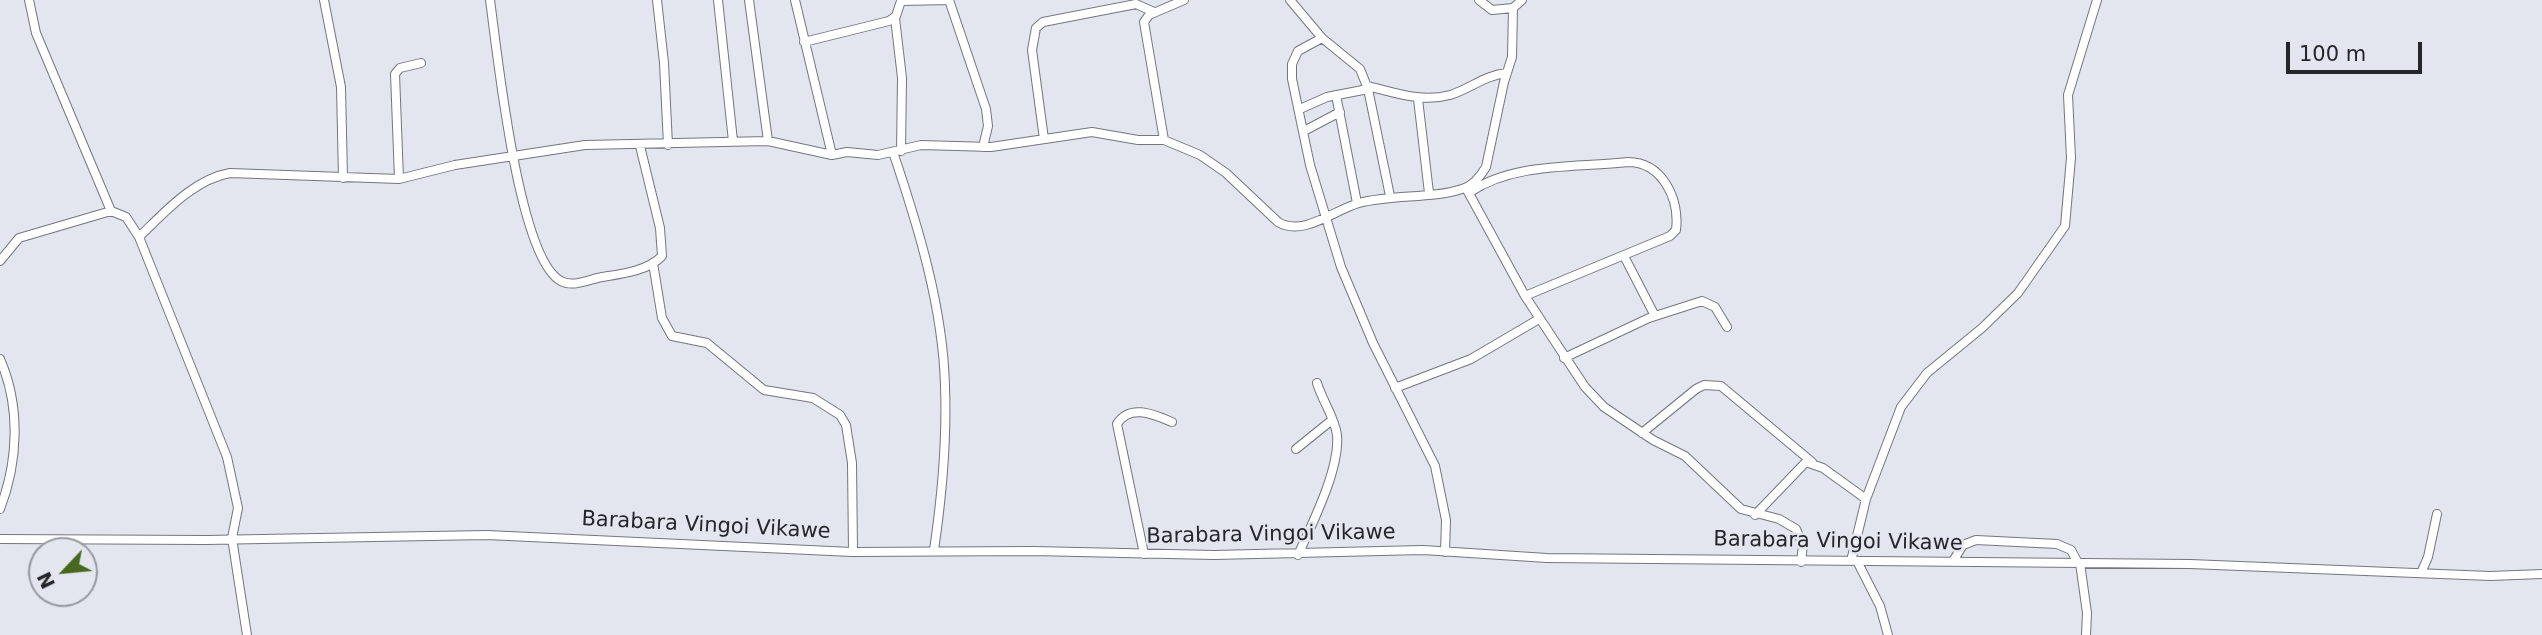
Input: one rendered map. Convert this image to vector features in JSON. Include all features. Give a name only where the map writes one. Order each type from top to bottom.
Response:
[{"type":"street","points":[[29,0],[40,44],[64,94],[111,211]]},
{"type":"street","points":[[324,0],[341,87],[343,178]]},
{"type":"street","points":[[490,0],[511,155],[541,256],[552,274],[561,282],[576,283],[627,273],[653,263],[662,256],[662,244],[640,146]]},
{"type":"street","points":[[657,0],[664,63],[668,145]]},
{"type":"street","points":[[718,0],[733,141]]},
{"type":"street","points":[[749,0],[768,141]]},
{"type":"street","points":[[795,0],[832,155]]},
{"type":"street","points":[[934,550],[943,477],[945,383],[925,258],[897,151],[902,78],[895,18],[901,1],[948,0],[986,109],[988,126],[984,147]]},
{"type":"street","points":[[1164,140],[1145,33],[1146,18],[1184,0]]},
{"type":"street","points":[[1290,0],[1322,38],[1355,63],[1368,88],[1390,196]]},
{"type":"street","points":[[1479,0],[1492,10],[1513,8],[1522,0]]},
{"type":"street","points":[[1888,635],[1880,606],[1854,561],[1866,499],[1889,434],[1913,389],[2018,293],[2065,226],[2071,158],[2068,96],[2097,0]]},
{"type":"street","points":[[1044,139],[1032,50],[1036,28],[1043,22],[1097,14],[1125,5],[1136,4],[1154,12]]},
{"type":"street","points":[[1468,190],[1486,167],[1514,41],[1513,8]]},
{"type":"street","points":[[804,42],[895,18]]},
{"type":"street","points":[[1322,38],[1297,51],[1292,64],[1292,79],[1324,216],[1357,307],[1435,466],[1446,520],[1445,552]]},
{"type":"street","points":[[399,179],[394,74],[400,68],[421,63]]},
{"type":"street","points":[[1300,109],[1312,102],[1368,88],[1418,99],[1448,95],[1489,76],[1507,73]]},
{"type":"street","points":[[1336,95],[1357,203]]},
{"type":"street","points":[[1418,99],[1429,193]]},
{"type":"street","points":[[1304,131],[1340,112]]},
{"type":"street","points":[[139,237],[189,193],[224,174],[399,179],[511,155],[584,145],[640,146],[768,141],[832,155],[897,151],[939,143],[984,147],[1092,132],[1138,140],[1164,140],[1200,155],[1226,173],[1269,215],[1287,227],[1309,224],[1357,203],[1390,196],[1468,190],[1522,172],[1643,162],[1662,177],[1676,209],[1676,230],[1661,241],[1525,296]]},
{"type":"street","points":[[1468,190],[1539,319],[1564,358],[1596,399],[1642,433],[1685,456],[1734,503],[1755,515],[1779,519],[1796,529],[1803,545],[1801,562]]},
{"type":"street","points":[[0,261],[19,238],[111,211],[126,217],[139,237],[227,457],[238,508],[232,538],[247,635]]},
{"type":"street","points":[[1624,256],[1655,316]]},
{"type":"street","points":[[653,263],[662,318],[672,336],[707,343],[764,390],[813,398],[840,415],[846,425],[852,463],[853,551]]},
{"type":"street","points":[[1564,358],[1655,316],[1707,301],[1715,307],[1727,327]]},
{"type":"street","points":[[1395,388],[1471,359],[1539,319]]},
{"type":"street","points":[[0,359],[10,391],[16,427],[10,475],[0,509]]},
{"type":"street","points":[[1297,555],[1313,523],[1333,463],[1337,435],[1317,383]]},
{"type":"street","points":[[1642,433],[1696,388],[1704,385],[1721,386],[1812,462],[1866,499]]},
{"type":"street","points":[[1144,554],[1117,424],[1124,416],[1139,412],[1172,422]]},
{"type":"street","points":[[1296,449],[1332,420]]},
{"type":"street","points":[[1755,515],[1801,465],[1812,462]]},
{"type":"street","points":[[2421,573],[2428,556],[2437,514]]},
{"type":"street","name":"Barabara Vingoi Vikawe","points":[[0,539],[533,535],[664,545],[853,551],[1297,555],[1423,550],[1548,558],[2190,564],[2342,572],[2490,576],[2542,574]]},
{"type":"street","points":[[1953,561],[1963,545],[1976,540],[2057,544],[2071,550],[2079,563],[2087,613],[2086,635]]}]
